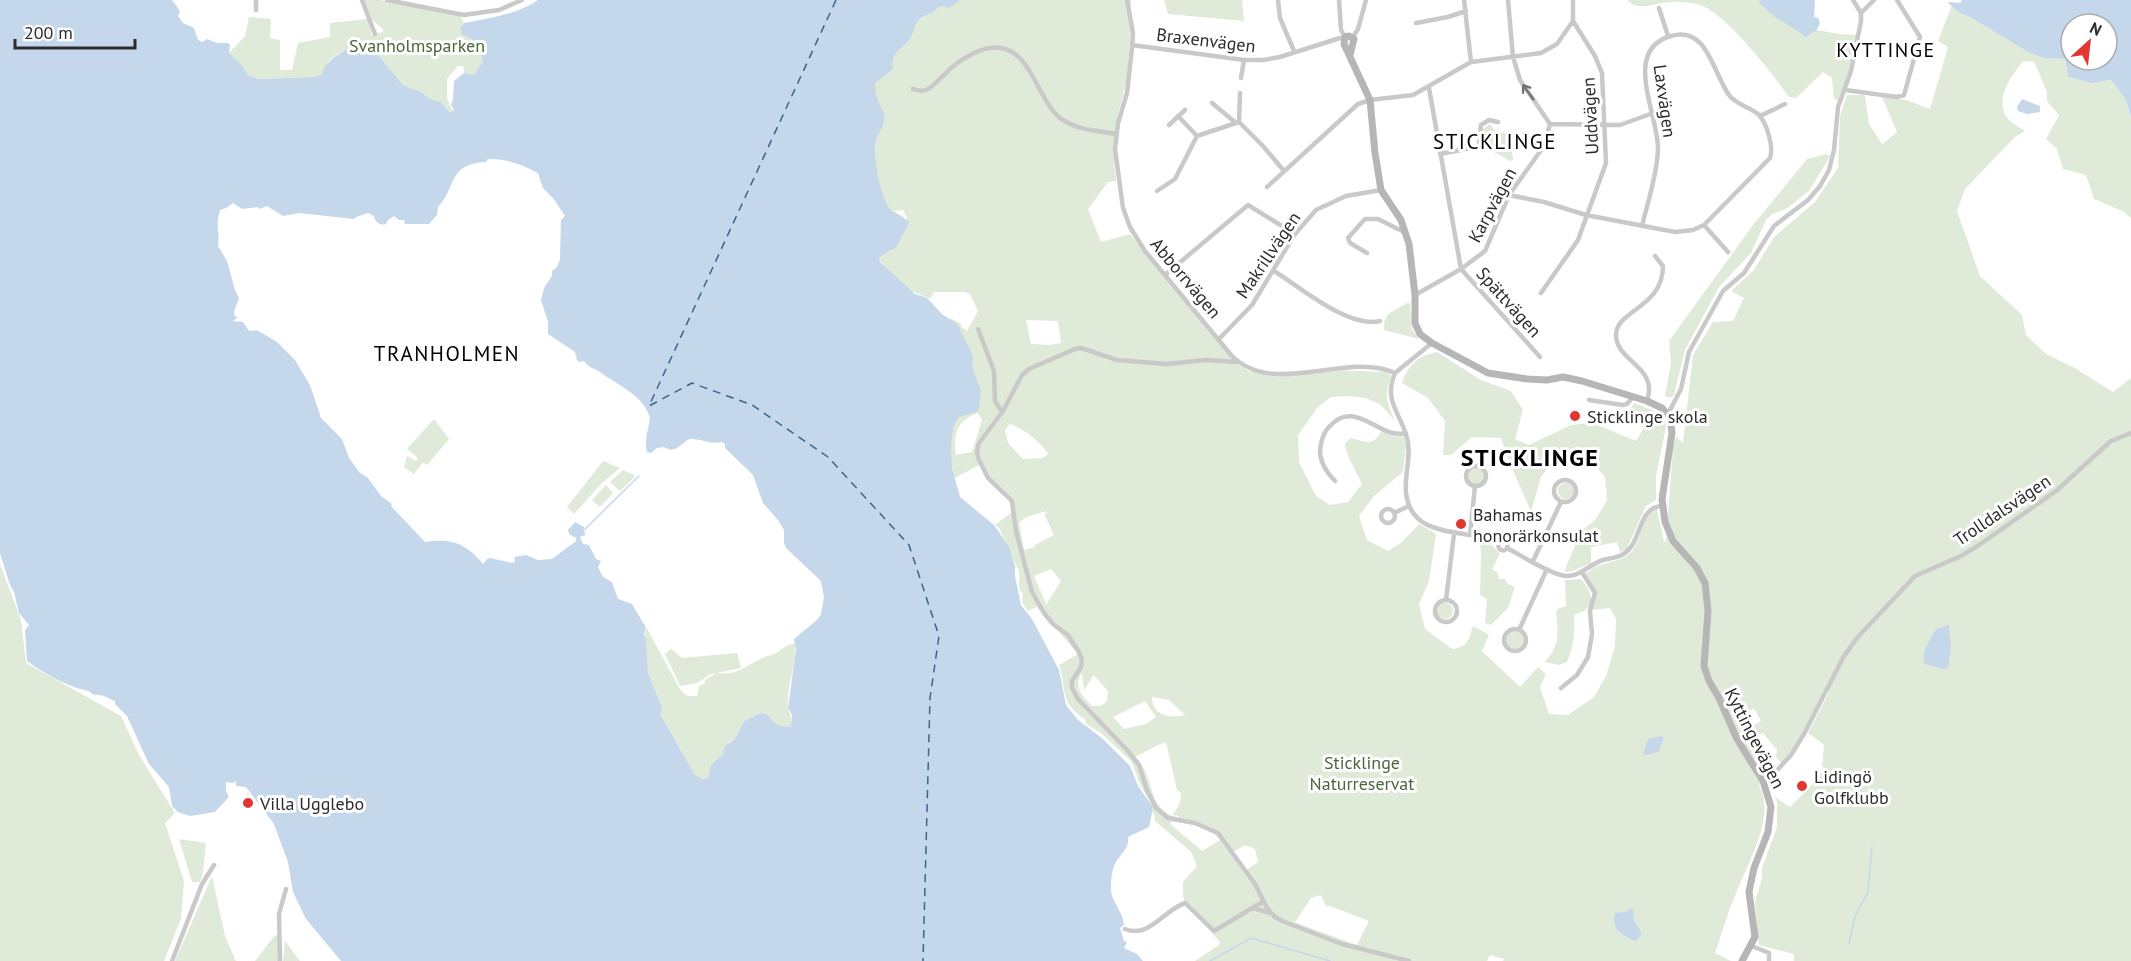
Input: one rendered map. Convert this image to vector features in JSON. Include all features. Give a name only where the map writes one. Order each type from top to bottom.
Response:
[{"type":"street","points":[[256,0],[256,10]]},
{"type":"street","points":[[362,0],[375,34]]},
{"type":"street","points":[[387,0],[472,15],[499,10],[522,0]]},
{"type":"street","name":"Abborrvägen","points":[[1127,0],[1132,24],[1132,45],[1127,93],[1116,134],[1117,166],[1124,208],[1130,227],[1145,251],[1238,362]]},
{"type":"street","points":[[1278,0],[1280,18],[1294,51]]},
{"type":"street","points":[[1339,0],[1341,30],[1354,44],[1350,55],[1370,100],[1376,162],[1382,190],[1406,232],[1415,295],[1415,323],[1425,339],[1479,369],[1501,376],[1542,380],[1563,377],[1597,384],[1659,406],[1668,414],[1681,389],[1689,352],[1724,291],[1744,273],[1774,226],[1808,200],[1825,178],[1833,160],[1838,107],[1845,90],[1862,21],[1861,13],[1853,0]]},
{"type":"street","points":[[1348,38],[1358,29],[1366,0]]},
{"type":"street","points":[[1464,0],[1471,62]]},
{"type":"street","points":[[1508,0],[1513,57],[1520,80],[1550,124],[1620,125],[1653,113]]},
{"type":"street","name":"Uddvägen","points":[[1541,293],[1578,240],[1606,163],[1601,69],[1574,21],[1573,0]]},
{"type":"street","points":[[1861,13],[1874,0]]},
{"type":"street","points":[[1845,90],[1897,97],[1904,95],[1920,36],[1897,0]]},
{"type":"street","points":[[1659,8],[1668,36]]},
{"type":"street","points":[[1416,23],[1449,17],[1466,11]]},
{"type":"street","points":[[1267,187],[1358,104],[1370,100],[1413,95],[1471,62],[1541,53],[1552,48],[1574,21]]},
{"type":"street","name":"Laxvägen","points":[[1642,226],[1658,153],[1653,113],[1644,72],[1645,58],[1656,43],[1668,36],[1684,34],[1701,43],[1710,56],[1728,94],[1760,116]]},
{"type":"street","name":"Braxenvägen","points":[[1132,45],[1244,60],[1263,60],[1340,38],[1348,38]]},
{"type":"street","points":[[913,88],[920,91],[928,90],[946,72],[973,54],[999,48],[1010,50],[1022,61],[1053,111],[1061,119],[1071,124],[1116,134]]},
{"type":"street","points":[[1241,78],[1244,60]]},
{"type":"street","name":"Spättvägen","points":[[1428,88],[1461,269],[1540,357]]},
{"type":"street","points":[[1237,122],[1240,93]]},
{"type":"street","points":[[1212,103],[1263,146],[1284,171]]},
{"type":"street","points":[[1509,195],[1642,226],[1675,232],[1693,230],[1704,225],[1770,158],[1772,148],[1770,139],[1760,116],[1785,104]]},
{"type":"street","points":[[1169,125],[1185,110]]},
{"type":"street","points":[[1178,116],[1197,136]]},
{"type":"street","points":[[1440,154],[1476,147],[1479,144],[1481,125],[1489,120],[1498,122]]},
{"type":"street","points":[[1157,191],[1174,179],[1197,136],[1237,122]]},
{"type":"street","name":"Karpvägen","points":[[1415,295],[1461,269],[1485,251],[1509,195],[1545,146],[1550,124]]},
{"type":"street","name":"Makrillvägen","points":[[1219,339],[1252,305],[1295,234],[1316,210],[1346,196],[1382,190]]},
{"type":"street","points":[[1165,275],[1248,206],[1295,234]]},
{"type":"street","points":[[1367,253],[1350,243],[1348,238],[1365,219],[1378,219],[1406,232]]},
{"type":"street","points":[[1704,225],[1728,252]]},
{"type":"street","points":[[1647,401],[1650,393],[1649,382],[1618,345],[1616,333],[1622,320],[1649,300],[1660,284],[1663,266],[1655,256]]},
{"type":"street","points":[[1274,271],[1347,317],[1366,322],[1380,321]]},
{"type":"street","points":[[978,329],[994,371],[993,394],[1002,412]]},
{"type":"street","points":[[1432,344],[1395,373],[1391,386],[1391,398],[1406,433],[1410,451],[1406,487],[1409,506],[1426,524],[1454,534],[1484,537],[1499,543],[1506,542],[1507,548],[1562,575],[1582,572],[1604,560],[1624,555],[1632,546],[1646,514],[1651,508],[1663,506]]},
{"type":"street","points":[[1271,913],[1255,884],[1218,833],[1195,823],[1168,818],[1156,808],[1135,759],[1074,693],[1072,681],[1081,667],[1079,652],[1071,638],[1054,625],[1037,602],[1032,592],[1016,531],[1012,501],[993,483],[976,451],[979,442],[1002,412],[1022,375],[1029,369],[1075,349],[1086,349],[1117,360],[1167,364],[1205,360],[1238,362],[1250,368],[1284,374],[1305,374],[1336,368],[1386,370],[1395,373]]},
{"type":"street","points":[[1589,400],[1627,405],[1634,396]]},
{"type":"street","name":"Kyttingevägen","points":[[1668,414],[1672,421],[1672,433],[1664,482],[1663,506],[1669,533],[1679,549],[1697,568],[1705,583],[1708,611],[1704,666],[1737,739],[1769,795],[1771,820],[1751,882],[1750,904],[1755,932],[1752,946]]},
{"type":"street","points":[[1335,481],[1322,463],[1320,447],[1325,434],[1335,421],[1347,417],[1360,417],[1389,433],[1406,433]]},
{"type":"street","name":"Trolldalsvägen","points":[[1763,781],[1771,777],[1791,755],[1844,656],[1857,638],[1915,576],[1961,556],[1979,545],[2074,476],[2111,441],[2131,433]]},
{"type":"street","points":[[1476,466],[1483,468],[1486,476],[1484,482],[1475,486],[1468,483],[1465,474],[1469,468],[1476,466]]},
{"type":"street","points":[[1562,481],[1573,483],[1576,488],[1575,495],[1568,501],[1561,501],[1556,495],[1557,484],[1562,481]]},
{"type":"street","points":[[1470,535],[1475,486]]},
{"type":"street","points":[[1533,561],[1561,501]]},
{"type":"street","points":[[1394,513],[1409,506]]},
{"type":"street","points":[[1446,600],[1454,534]]},
{"type":"street","points":[[1519,630],[1547,569]]},
{"type":"street","points":[[1561,688],[1569,683],[1583,667],[1591,647],[1590,611],[1595,593],[1582,572]]},
{"type":"street","points":[[1446,600],[1454,604],[1456,612],[1452,619],[1446,621],[1437,617],[1435,611],[1440,602],[1446,600]]},
{"type":"street","points":[[1519,630],[1525,638],[1525,645],[1518,651],[1511,651],[1504,643],[1504,636],[1509,631],[1519,630]]},
{"type":"street","points":[[172,961],[202,884],[214,865]]},
{"type":"street","points":[[280,961],[279,914],[286,889]]},
{"type":"street","points":[[1125,929],[1133,932],[1143,931],[1185,903],[1214,931],[1264,901]]},
{"type":"street","points":[[1253,908],[1271,913],[1282,921],[1342,944],[1409,961]]},
{"type":"street","points":[[1742,961],[1752,946],[1768,953],[1769,961]]},
{"type":"green space","name":"Svanholmsparken","points":[[364,0],[380,0],[460,15],[464,23],[460,28],[479,48],[483,61],[474,75],[464,73],[463,66],[458,66],[447,79],[447,99],[453,112],[450,114],[441,102],[432,100],[421,92],[403,85],[374,50],[354,50],[335,55],[322,74],[316,77],[259,79],[248,75],[241,64],[229,53],[245,36],[249,17],[271,19],[270,38],[280,40],[280,70],[292,70],[298,43],[330,37],[330,23],[367,19],[371,24],[371,35],[383,32],[383,29],[373,21]]},
{"type":"green space","name":"Sticklinge Naturreservat","points":[[959,0],[1131,0],[1127,79],[1116,123],[1113,147],[1116,181],[1108,182],[1088,209],[1101,242],[1130,234],[1237,364],[1249,371],[1290,376],[1338,370],[1385,372],[1391,375],[1387,399],[1395,421],[1381,405],[1366,398],[1331,397],[1317,408],[1298,435],[1299,462],[1316,496],[1330,505],[1348,502],[1362,484],[1349,458],[1345,443],[1351,438],[1365,442],[1372,441],[1382,430],[1404,437],[1406,446],[1403,472],[1374,496],[1359,516],[1367,540],[1388,551],[1402,542],[1419,524],[1436,534],[1429,581],[1419,604],[1425,629],[1452,649],[1467,642],[1473,626],[1489,635],[1482,651],[1520,687],[1538,667],[1546,674],[1540,687],[1549,714],[1568,715],[1594,697],[1606,676],[1615,646],[1616,619],[1610,608],[1591,610],[1596,595],[1586,574],[1597,566],[1623,558],[1633,550],[1648,517],[1657,509],[1666,542],[1673,447],[1676,437],[1683,443],[1693,355],[1713,322],[1733,321],[1744,298],[1731,291],[1754,270],[1774,237],[1815,202],[1838,168],[1840,116],[1847,95],[1865,95],[1869,124],[1882,144],[1897,132],[1882,97],[1906,100],[1930,109],[1948,47],[1938,41],[1952,5],[1960,13],[2028,52],[2044,58],[2059,59],[2059,72],[2067,72],[2068,77],[2092,83],[2111,80],[2126,100],[2131,118],[2131,218],[2124,212],[2094,199],[2086,175],[2063,169],[2057,149],[2046,139],[2059,115],[2047,101],[2047,92],[2034,62],[2024,61],[2010,79],[2002,102],[2007,118],[2025,131],[2015,137],[1965,189],[1957,211],[1980,276],[2022,315],[2026,335],[2046,354],[2075,368],[2113,392],[2131,378],[2131,961],[1794,961],[1794,954],[1759,945],[1755,902],[1762,878],[1762,868],[1777,827],[1775,797],[1790,807],[1813,784],[1824,768],[1822,766],[1824,745],[1808,733],[1829,692],[1826,689],[1799,739],[1782,764],[1776,757],[1777,750],[1763,733],[1752,738],[1749,728],[1761,721],[1754,708],[1737,720],[1740,729],[1745,729],[1748,739],[1746,741],[1768,772],[1764,774],[1759,786],[1764,798],[1764,812],[1758,841],[1732,903],[1715,953],[1731,961],[1503,961],[1504,959],[1490,955],[1487,961],[1195,961],[1220,942],[1183,901],[1185,900],[1183,882],[1197,866],[1191,852],[1154,820],[1153,807],[1131,761],[1101,733],[1086,724],[1086,720],[1077,714],[1067,701],[1059,665],[1078,654],[1037,607],[1028,611],[1022,602],[1019,570],[1000,529],[995,525],[1012,512],[1010,501],[993,486],[981,464],[953,479],[950,465],[951,428],[956,424],[959,415],[971,408],[950,318],[960,323],[967,331],[978,311],[970,294],[964,292],[934,292],[930,299],[905,288],[877,260],[907,218],[903,210],[894,211],[888,208],[881,195],[873,149],[879,105],[873,92],[874,81],[891,62],[892,57],[917,22],[938,6],[950,6]],"holes":[[[1026,320],[1058,321],[1061,343],[1031,344]],[[978,413],[982,420],[972,452],[956,455],[956,434],[965,420]],[[1010,424],[1031,436],[1048,454],[1043,458],[1023,459],[1008,443],[1005,430]],[[1046,511],[1047,513],[1044,514],[1054,535],[1035,547],[1024,550],[1019,523],[1026,517]],[[1051,569],[1061,581],[1047,606],[1034,576]],[[1082,673],[1084,690],[1094,675],[1108,691],[1107,701],[1101,706],[1092,706],[1082,695],[1078,683]],[[1152,697],[1169,700],[1185,715],[1168,716],[1158,712]],[[1145,701],[1156,717],[1146,724],[1124,729],[1113,717]],[[1166,742],[1177,790],[1181,793],[1180,803],[1173,815],[1179,818],[1170,814],[1163,810],[1158,805],[1144,769],[1135,757]],[[1172,821],[1192,824],[1210,831],[1220,840],[1202,851],[1170,824]],[[1245,845],[1255,849],[1258,862],[1245,871],[1233,852]],[[1321,895],[1326,906],[1369,921],[1357,945],[1294,922],[1311,898]]]},
{"type":"green space","points":[[1164,0],[1242,0],[1244,21],[1168,14]]},
{"type":"green space","points":[[1627,0],[1758,0],[1764,8],[1802,34],[1812,34],[1817,30],[1857,35],[1850,67],[1838,100],[1834,99],[1832,78],[1823,72],[1796,98],[1789,97],[1737,34],[1703,6],[1665,2],[1637,6]]},
{"type":"green space","points":[[1490,124],[1495,131],[1510,134],[1513,160],[1510,161],[1482,145],[1483,129]]},
{"type":"green space","points":[[1826,154],[1830,156],[1809,191],[1786,209],[1772,214],[1766,220],[1751,253],[1719,287],[1685,350],[1674,395],[1670,398],[1665,396],[1671,363],[1669,341],[1753,225],[1807,159]]},
{"type":"green space","points":[[1410,303],[1412,329],[1419,339],[1384,330],[1387,316]]},
{"type":"green space","points":[[1437,352],[1481,380],[1511,391],[1523,410],[1515,439],[1529,445],[1571,425],[1593,423],[1636,441],[1645,426],[1627,415],[1634,403],[1662,417],[1666,426],[1656,477],[1656,500],[1646,506],[1626,550],[1620,552],[1617,542],[1591,547],[1591,563],[1573,571],[1564,572],[1581,531],[1596,519],[1607,500],[1605,477],[1593,463],[1574,455],[1556,457],[1541,477],[1531,512],[1501,438],[1472,437],[1451,455],[1443,455],[1445,421],[1428,398],[1402,383],[1407,371],[1419,358]]},
{"type":"green space","points":[[434,419],[449,439],[427,465],[423,462],[414,474],[404,467],[407,456],[416,461],[418,458],[407,449]]},
{"type":"green space","points":[[603,461],[620,468],[601,484],[574,514],[567,507]]},
{"type":"green space","points":[[1473,468],[1479,468],[1484,476],[1482,482],[1473,484],[1468,479],[1468,473]]},
{"type":"green space","points":[[623,470],[636,476],[620,491],[610,482]]},
{"type":"green space","points":[[1563,483],[1569,483],[1574,491],[1572,497],[1563,499],[1558,494],[1558,488]]},
{"type":"green space","points":[[606,485],[613,493],[600,507],[592,500]]},
{"type":"green space","points":[[1480,541],[1492,545],[1500,554],[1492,569],[1498,573],[1499,579],[1505,579],[1508,584],[1515,587],[1508,608],[1491,625],[1485,623],[1487,599],[1480,595]]},
{"type":"green space","points":[[0,564],[21,620],[26,663],[121,716],[139,755],[175,813],[165,823],[184,881],[181,919],[164,961],[0,961]]},
{"type":"green space","points":[[1581,579],[1588,589],[1591,600],[1588,608],[1574,615],[1574,639],[1567,662],[1559,665],[1545,662],[1557,639],[1557,609],[1566,606],[1565,580]]},
{"type":"green space","points":[[1442,603],[1448,603],[1453,611],[1451,617],[1442,619],[1437,614],[1437,608]]},
{"type":"green space","points":[[644,623],[680,689],[689,696],[697,696],[699,686],[717,673],[737,671],[795,643],[788,699],[791,726],[780,727],[771,719],[744,721],[735,739],[729,742],[723,754],[711,765],[709,778],[704,779],[695,775],[660,714],[657,697],[648,673]]},
{"type":"green space","points":[[1515,631],[1521,634],[1524,640],[1521,646],[1515,649],[1509,646],[1506,640],[1509,634]]},
{"type":"green space","points":[[671,649],[682,658],[737,653],[741,668],[711,674],[697,683],[680,686],[665,654]]},
{"type":"green space","points":[[179,839],[206,843],[200,882],[192,882]]},
{"type":"green space","points":[[212,876],[225,936],[236,961],[175,961]]},
{"type":"green space","points":[[275,935],[279,936],[279,961],[255,961]]},
{"type":"green space","points":[[285,941],[300,961],[283,961]]},
{"type":"water","points":[[0,0],[172,0],[180,11],[178,16],[183,23],[194,28],[198,40],[202,42],[207,39],[217,43],[228,43],[229,53],[241,64],[248,75],[259,79],[316,77],[322,74],[325,66],[334,57],[346,50],[359,50],[365,47],[374,50],[403,85],[421,92],[432,100],[441,102],[450,113],[454,110],[451,105],[454,81],[464,73],[474,75],[483,61],[476,45],[462,35],[460,28],[464,23],[512,13],[538,0],[960,0],[949,8],[938,7],[934,12],[919,20],[911,37],[896,53],[893,69],[875,83],[876,95],[884,114],[884,122],[875,144],[880,185],[888,206],[909,223],[895,249],[879,258],[880,262],[915,294],[927,298],[942,314],[958,325],[973,356],[972,367],[981,391],[979,409],[959,417],[953,428],[952,468],[960,497],[994,525],[1009,547],[1015,566],[1021,605],[1032,619],[1059,670],[1066,705],[1078,720],[1103,739],[1130,766],[1138,786],[1153,807],[1149,827],[1128,837],[1126,849],[1114,866],[1111,880],[1112,895],[1124,925],[1120,928],[1124,941],[1127,942],[1124,948],[1137,954],[1143,961],[341,961],[306,919],[293,892],[288,862],[274,824],[246,787],[236,786],[236,781],[226,782],[229,797],[215,812],[190,816],[178,812],[172,806],[169,787],[149,764],[127,716],[115,704],[115,701],[65,683],[27,661],[25,630],[29,625],[19,613],[0,553]],"holes":[[[488,159],[514,163],[538,173],[543,188],[565,216],[561,220],[560,259],[544,288],[541,300],[548,322],[548,334],[575,352],[579,362],[584,361],[589,367],[628,390],[646,408],[650,418],[646,441],[647,452],[651,453],[657,448],[664,447],[672,450],[690,439],[725,444],[725,448],[753,475],[763,503],[784,530],[786,548],[821,581],[824,597],[821,614],[794,639],[796,649],[788,708],[792,715],[791,726],[780,726],[766,714],[761,713],[744,721],[735,739],[725,746],[723,754],[711,765],[708,778],[704,779],[695,775],[660,714],[662,708],[648,673],[645,626],[632,604],[618,599],[612,582],[603,577],[598,567],[601,561],[596,559],[589,545],[583,544],[580,537],[585,535],[584,527],[575,522],[568,530],[576,541],[552,559],[538,560],[526,555],[514,557],[515,562],[512,563],[490,558],[483,564],[470,551],[457,544],[443,541],[425,542],[391,506],[392,504],[381,496],[368,478],[360,473],[349,458],[342,439],[321,418],[310,385],[295,360],[277,342],[257,330],[249,331],[243,322],[233,321],[239,316],[235,317],[234,312],[239,298],[227,261],[218,246],[220,210],[233,203],[242,209],[258,207],[259,209],[267,206],[283,216],[299,213],[354,219],[368,213],[374,216],[380,224],[386,224],[394,216],[399,220],[404,220],[405,224],[429,224],[437,215],[438,207],[459,172],[465,167],[486,162]]]},
{"type":"water","points":[[1758,0],[1815,0],[1814,17],[1818,18],[1820,23],[1817,30],[1806,37],[1773,15]]},
{"type":"water","points":[[1962,0],[2131,0],[2131,118],[2126,100],[2111,80],[2092,83],[2068,77],[2067,72],[2119,72],[2119,12],[2059,12],[2059,59],[2044,58],[2028,52],[1960,13],[1947,2],[1960,3]]},
{"type":"water","points":[[2022,99],[2040,106],[2040,112],[2027,114],[2018,111],[2017,107]]},
{"type":"water","points":[[1949,625],[1951,649],[1948,667],[1944,669],[1925,664],[1925,651],[1936,629]]},
{"type":"water","points":[[1661,736],[1664,738],[1658,752],[1643,754],[1648,739]]},
{"type":"water","points":[[1633,909],[1634,920],[1642,934],[1636,941],[1619,932],[1614,919],[1615,913]]},
{"type":"waterway","points":[[585,529],[639,476]]},
{"type":"waterway","points":[[1849,943],[1855,916],[1868,892],[1872,847]]},
{"type":"waterway","points":[[1210,961],[1251,938],[1330,961]]},
{"type":"ferry route","points":[[836,0],[649,406],[692,383],[752,405],[828,457],[909,545],[939,636],[930,698],[923,961]]},
{"type":"place","name":"Sticklinge skola","points":[[1575,416]]},
{"type":"place","name":"Bahamas honorärkonsulat","points":[[1461,524]]},
{"type":"place","name":"Lidingö Golfklubb","points":[[1802,786]]},
{"type":"place","name":"Villa Ugglebo","points":[[248,803]]},
{"type":"district","name":"KYTTINGE","points":[[1886,50]]},
{"type":"district","name":"STICKLINGE","points":[[1495,141]]},
{"type":"district","name":"TRANHOLMEN","points":[[447,353]]},
{"type":"district","name":"STICKLINGE","points":[[1530,457]]}]
